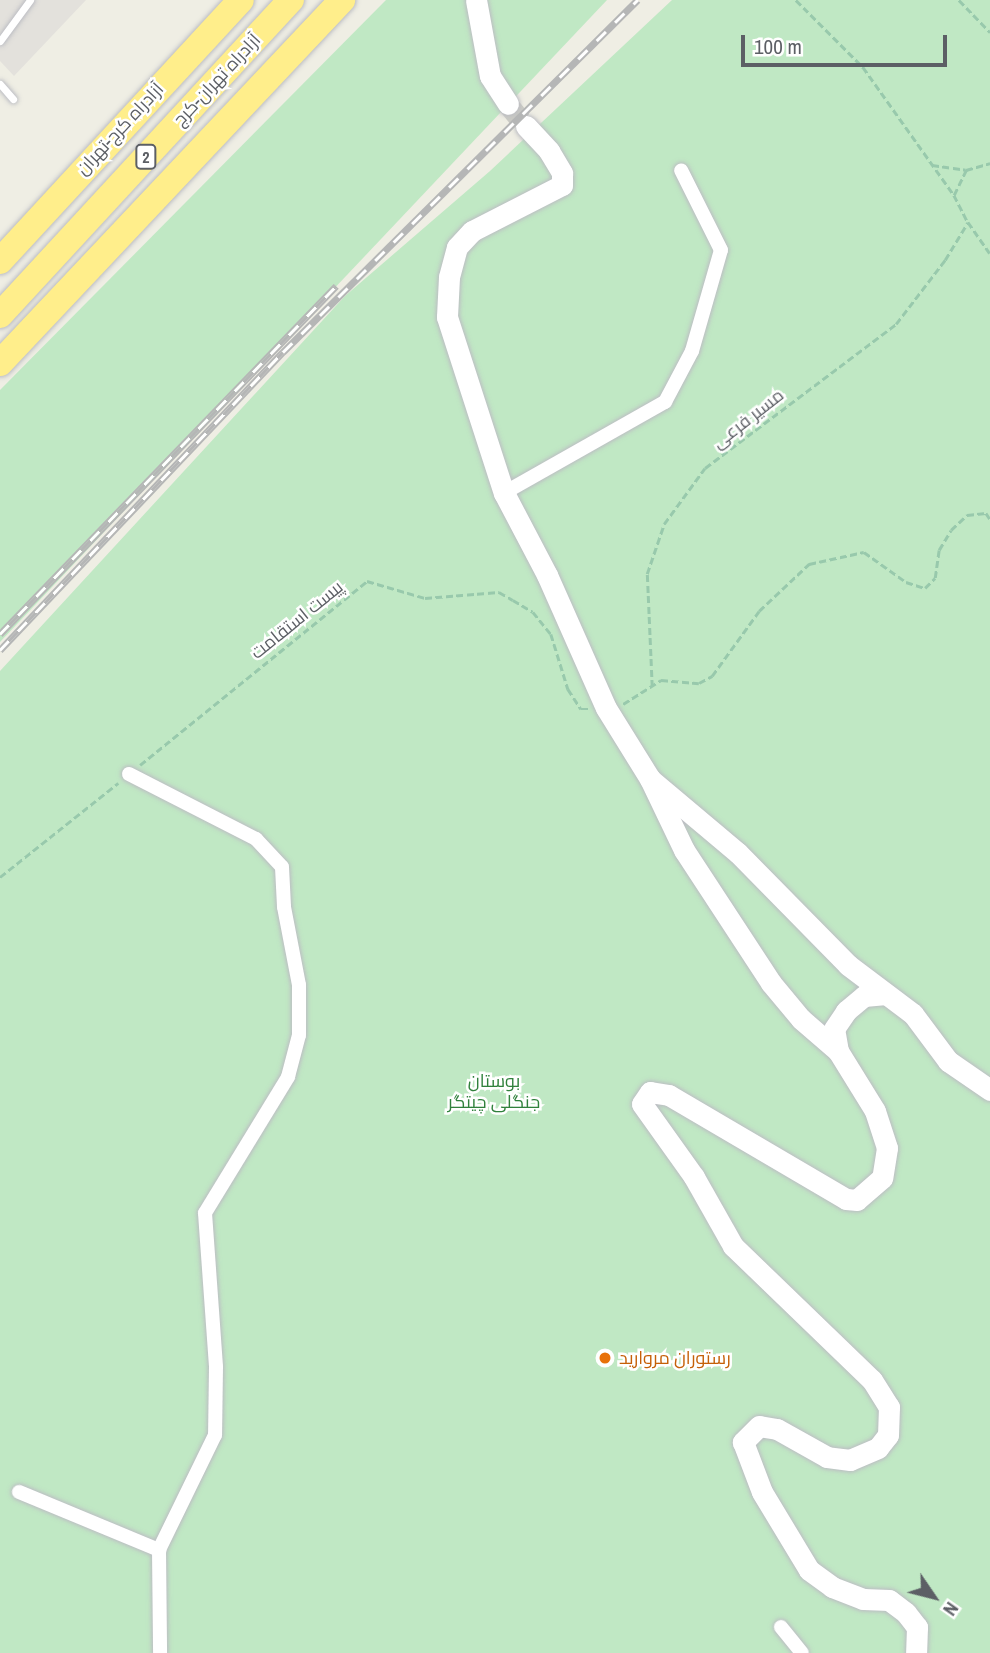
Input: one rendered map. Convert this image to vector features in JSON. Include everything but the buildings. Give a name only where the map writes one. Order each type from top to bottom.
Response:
[{"type":"highway","name":"آزادراه کرج-تهران","points":[[0,261],[241,0]]},
{"type":"highway","name":"آزادراه تهران-کرج","points":[[0,315],[291,0]]},
{"type":"highway","points":[[0,363],[335,7]]},
{"type":"street","points":[[335,7],[350,0]]},
{"type":"street","points":[[476,0],[491,76],[508,104]]},
{"type":"street","points":[[526,126],[549,151],[562,173],[562,185],[472,231],[457,247],[449,277],[447,317],[504,493],[547,575],[606,708],[650,779],[684,850],[771,983],[801,1019],[838,1051],[875,1111],[887,1148],[882,1178],[857,1200],[846,1199],[669,1095],[650,1092],[642,1104],[694,1177],[733,1246],[872,1380],[889,1407],[888,1435],[878,1448],[850,1460],[827,1457],[777,1429],[759,1426],[743,1443],[762,1492],[809,1570],[832,1587],[863,1598],[889,1600],[906,1613],[917,1627],[916,1653]]},
{"type":"street","points":[[504,493],[665,402],[692,351],[721,250],[681,170]]},
{"type":"street","points":[[129,774],[256,839],[282,867],[284,906],[299,985],[299,1035],[288,1077],[205,1213],[216,1367],[215,1435],[159,1550],[160,1653]]},
{"type":"street","points":[[650,779],[738,853],[848,965],[914,1014],[948,1061],[990,1090]]},
{"type":"street","points":[[838,1051],[834,1029],[846,1011],[864,996],[886,994]]},
{"type":"street","points":[[19,1492],[159,1550]]},
{"type":"street","points":[[781,1627],[802,1653]]},
{"type":"lane","points":[[0,41],[30,0]]},
{"type":"lane","points":[[0,84],[13,99]]},
{"type":"path","points":[[796,0],[863,67],[954,195],[968,222],[990,253]]},
{"type":"path","points":[[959,0],[990,32]]},
{"type":"path","points":[[931,165],[966,170],[990,163]]},
{"type":"path","points":[[954,195],[966,170]]},
{"type":"path","name":"مسیر فرعی","points":[[652,687],[647,574],[664,524],[705,468],[896,324],[946,260],[968,222]]},
{"type":"path","points":[[606,708],[620,706],[661,680],[699,683],[712,676],[759,611],[809,564],[864,552],[906,582],[925,588],[936,578],[939,550],[951,530],[967,515],[986,513],[990,519]]},
{"type":"path","name":"پیست استقامت","points":[[0,877],[367,581],[425,598],[499,592],[533,612],[551,634],[568,689],[581,709],[606,708]]},
{"type":"shaded area","points":[[0,0],[86,0],[14,76],[0,61]]},
{"type":"green space","points":[[386,0],[607,0],[0,642],[0,390]]},
{"type":"green space","name":"بوستان جنگلی چیتگر","points":[[672,0],[990,0],[990,1653],[0,1653],[0,671],[345,296],[490,171]]},
{"type":"tunnel","points":[[508,104],[526,126]]},
{"type":"railway","points":[[0,650],[283,352],[638,0]]},
{"type":"railway","points":[[0,634],[336,286]]},
{"type":"place","name":"رستوران مروارید","points":[[605,1358]]}]
